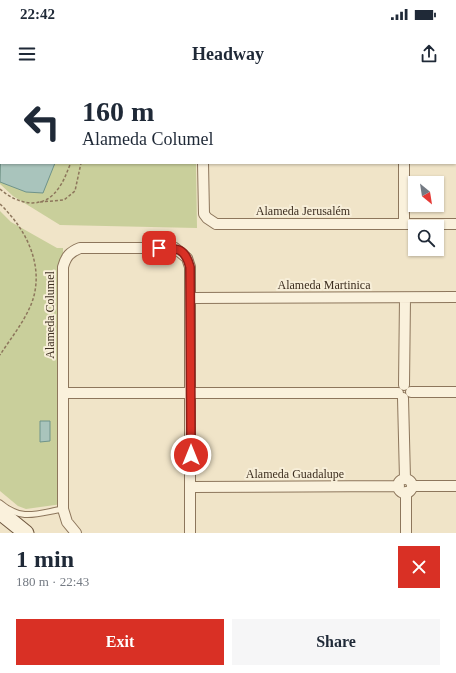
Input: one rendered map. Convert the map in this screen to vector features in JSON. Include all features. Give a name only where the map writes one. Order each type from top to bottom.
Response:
[{"type":"main road","points":[[0,512],[26,533]]},
{"type":"street","name":"Alameda Jerusalém","points":[[203,164],[204,214],[216,224],[456,224]]},
{"type":"street","points":[[404,164],[404,224]]},
{"type":"street","name":"Alameda Columel","points":[[76,533],[67,522],[63,509],[63,267],[66,258],[72,251],[80,248],[175,248],[188,258],[192,298],[190,533]]},
{"type":"street","name":"Alameda Martinica","points":[[192,298],[456,298]]},
{"type":"street","points":[[405,298],[404,392],[406,533]]},
{"type":"street","points":[[63,393],[456,392]]},
{"type":"street","name":"Alameda Guadalupe","points":[[191,487],[456,486]]},
{"type":"lane","points":[[0,504],[10,512],[25,515],[63,509]]},
{"type":"path","points":[[40,202],[60,186],[71,164]]},
{"type":"path","points":[[0,189],[17,201],[29,203],[64,200],[75,191],[81,164]]},
{"type":"path","points":[[0,204],[12,216],[24,232],[30,247],[36,278],[35,291],[30,305],[0,355]]},
{"type":"green space","points":[[0,164],[196,164],[197,228],[60,225],[13,196],[0,184]]},
{"type":"green space","points":[[0,211],[11,222],[57,248],[63,248],[62,504],[26,509],[18,506],[0,491]]},
{"type":"water","points":[[0,164],[55,164],[43,193],[26,192],[0,182]]},
{"type":"water","points":[[40,421],[50,421],[50,441],[40,442]]},
{"type":"route","points":[[159,248],[175,248],[183,252],[188,258],[190,267],[192,298],[191,455]]}]
